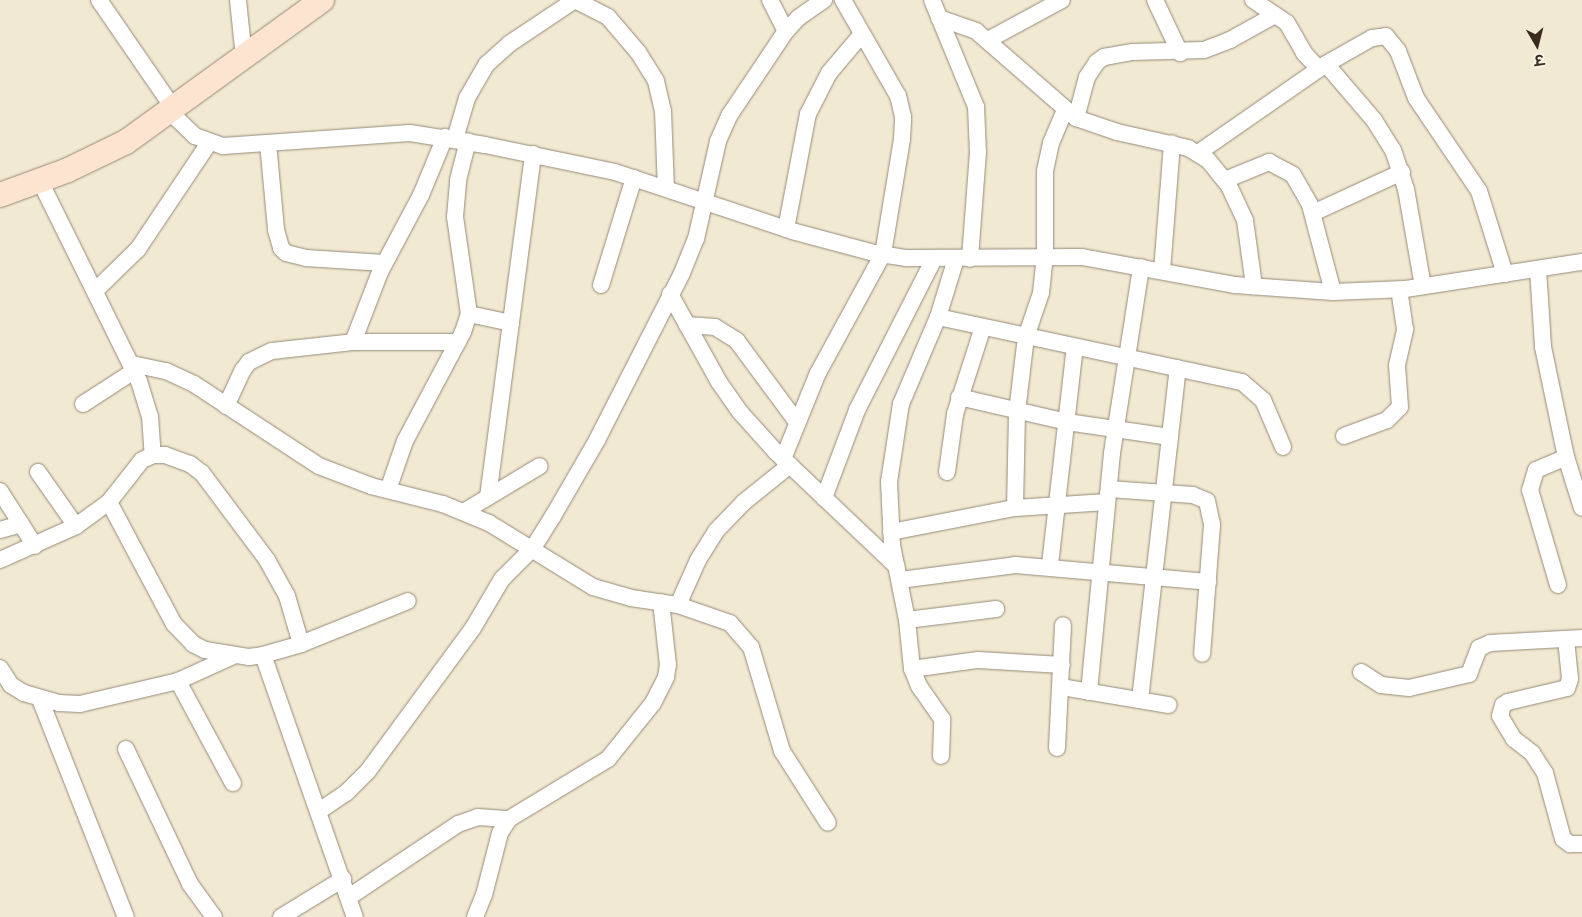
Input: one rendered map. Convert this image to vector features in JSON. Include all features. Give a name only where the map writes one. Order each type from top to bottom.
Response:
[{"type":"main road","points":[[0,195],[40,181],[126,142],[172,111],[322,0]]},
{"type":"street","points":[[99,0],[172,111],[195,136],[209,143],[236,146],[390,134],[456,139],[533,154],[634,178],[786,229],[883,254],[934,259],[1045,255],[1082,257],[1254,286],[1333,292],[1399,289],[1582,262]]},
{"type":"street","points":[[238,0],[244,58]]},
{"type":"street","points":[[770,0],[786,31]]},
{"type":"street","points":[[319,810],[346,794],[368,771],[473,628],[502,580],[533,548],[597,440],[696,240],[718,141],[729,116],[786,31],[798,18],[824,0]]},
{"type":"street","points":[[678,605],[698,560],[716,531],[787,462],[797,422],[818,373],[883,254],[903,117],[892,83],[843,0]]},
{"type":"street","points":[[988,40],[1062,0]]},
{"type":"street","points":[[1154,0],[1180,53]]},
{"type":"street","points":[[1253,0],[1292,29],[1304,54],[1322,66],[1385,135],[1402,172],[1422,286]]},
{"type":"street","points":[[353,342],[384,263],[421,195],[456,139],[467,98],[487,64],[509,44],[583,1],[608,17],[656,81],[664,111],[666,188]]},
{"type":"street","points":[[934,1],[939,18],[972,94],[978,121],[963,259],[911,378],[895,428],[890,482],[891,532],[907,620],[912,668],[924,694],[940,713],[943,726],[941,756]]},
{"type":"street","points":[[1015,508],[1017,412],[1026,337],[1041,293],[1045,255],[1046,164],[1051,143],[1071,114],[1087,77],[1104,57],[1133,52],[1180,53],[1218,45],[1275,15]]},
{"type":"street","points":[[939,18],[967,26],[988,40],[1071,114],[1117,132],[1172,143],[1198,153],[1225,180],[1245,220],[1254,286]]},
{"type":"street","points":[[786,229],[808,114],[829,73],[862,34]]},
{"type":"street","points":[[1198,153],[1322,66],[1380,34],[1391,41],[1416,98],[1479,191],[1505,274]]},
{"type":"street","points":[[388,490],[405,441],[458,342],[469,314],[455,217],[458,180],[456,139]]},
{"type":"street","points":[[96,290],[138,249],[209,143]]},
{"type":"street","points":[[268,143],[276,230],[281,248],[286,254],[306,258],[384,263]]},
{"type":"street","points":[[1162,271],[1172,143]]},
{"type":"street","points":[[488,496],[533,154]]},
{"type":"street","points":[[1225,180],[1262,163],[1277,164],[1294,175],[1313,213],[1333,292]]},
{"type":"street","points":[[1313,213],[1402,172]]},
{"type":"street","points":[[601,285],[634,178]]},
{"type":"street","points":[[40,181],[96,290],[133,368],[150,416],[153,455]]},
{"type":"street","points":[[824,498],[857,410],[934,259]]},
{"type":"street","points":[[1090,692],[1108,495],[1116,429],[1141,267]]},
{"type":"street","points":[[1538,269],[1543,347],[1566,457],[1582,508]]},
{"type":"street","points":[[1344,436],[1387,420],[1400,407],[1397,365],[1405,329],[1399,289]]},
{"type":"street","points":[[670,294],[729,398],[787,462],[898,573],[986,566],[1050,565],[1208,582]]},
{"type":"street","points":[[469,314],[512,323]]},
{"type":"street","points":[[938,317],[1026,337],[1230,378],[1251,387],[1268,409],[1282,447]]},
{"type":"street","points":[[687,325],[715,327],[738,341],[797,422]]},
{"type":"street","points":[[947,472],[959,397],[983,327]]},
{"type":"street","points":[[226,406],[243,370],[259,356],[283,348],[353,342],[458,342]]},
{"type":"street","points":[[1050,565],[1075,347]]},
{"type":"street","points":[[83,404],[133,368],[181,377],[319,466],[388,490],[464,511],[533,548],[594,587],[678,605],[718,616],[743,635],[757,663],[782,751],[828,823]]},
{"type":"street","points":[[1140,700],[1178,368]]},
{"type":"street","points":[[959,397],[1017,412],[1067,422],[1170,437]]},
{"type":"street","points":[[0,560],[35,546],[76,526],[109,502],[135,467],[153,455],[165,454],[190,464],[213,485],[283,585],[300,644]]},
{"type":"street","points":[[1558,584],[1530,490],[1536,470],[1566,457]]},
{"type":"street","points":[[464,511],[540,466]]},
{"type":"street","points":[[38,472],[76,526]]},
{"type":"street","points":[[0,491],[35,546]]},
{"type":"street","points":[[891,532],[1015,508],[1108,495],[1163,494],[1200,497],[1210,508],[1208,582],[1202,654]]},
{"type":"street","points":[[109,502],[162,605],[182,635],[205,650],[233,656],[263,655],[300,644],[408,601]]},
{"type":"street","points":[[0,530],[21,524]]},
{"type":"street","points":[[480,915],[496,845],[509,819],[608,759],[653,703],[666,677],[668,665],[661,602]]},
{"type":"street","points":[[907,620],[996,609]]},
{"type":"street","points":[[1057,748],[1063,625]]},
{"type":"street","points":[[1361,672],[1381,685],[1409,688],[1469,674],[1484,645],[1574,639],[1570,679],[1567,688],[1508,702],[1503,705],[1500,716],[1514,739],[1532,753],[1545,773],[1564,839],[1570,844],[1582,844]]},
{"type":"street","points":[[263,655],[355,917]]},
{"type":"street","points":[[0,668],[11,685],[40,699],[80,704],[178,681],[233,656]]},
{"type":"street","points":[[912,668],[978,660],[1062,665]]},
{"type":"street","points":[[178,681],[233,783]]},
{"type":"street","points":[[1061,687],[1168,705]]},
{"type":"street","points":[[40,699],[126,917]]},
{"type":"street","points":[[126,749],[190,884],[214,917]]},
{"type":"street","points":[[349,897],[458,824],[478,818],[509,819]]},
{"type":"street","points":[[281,917],[343,879]]}]
